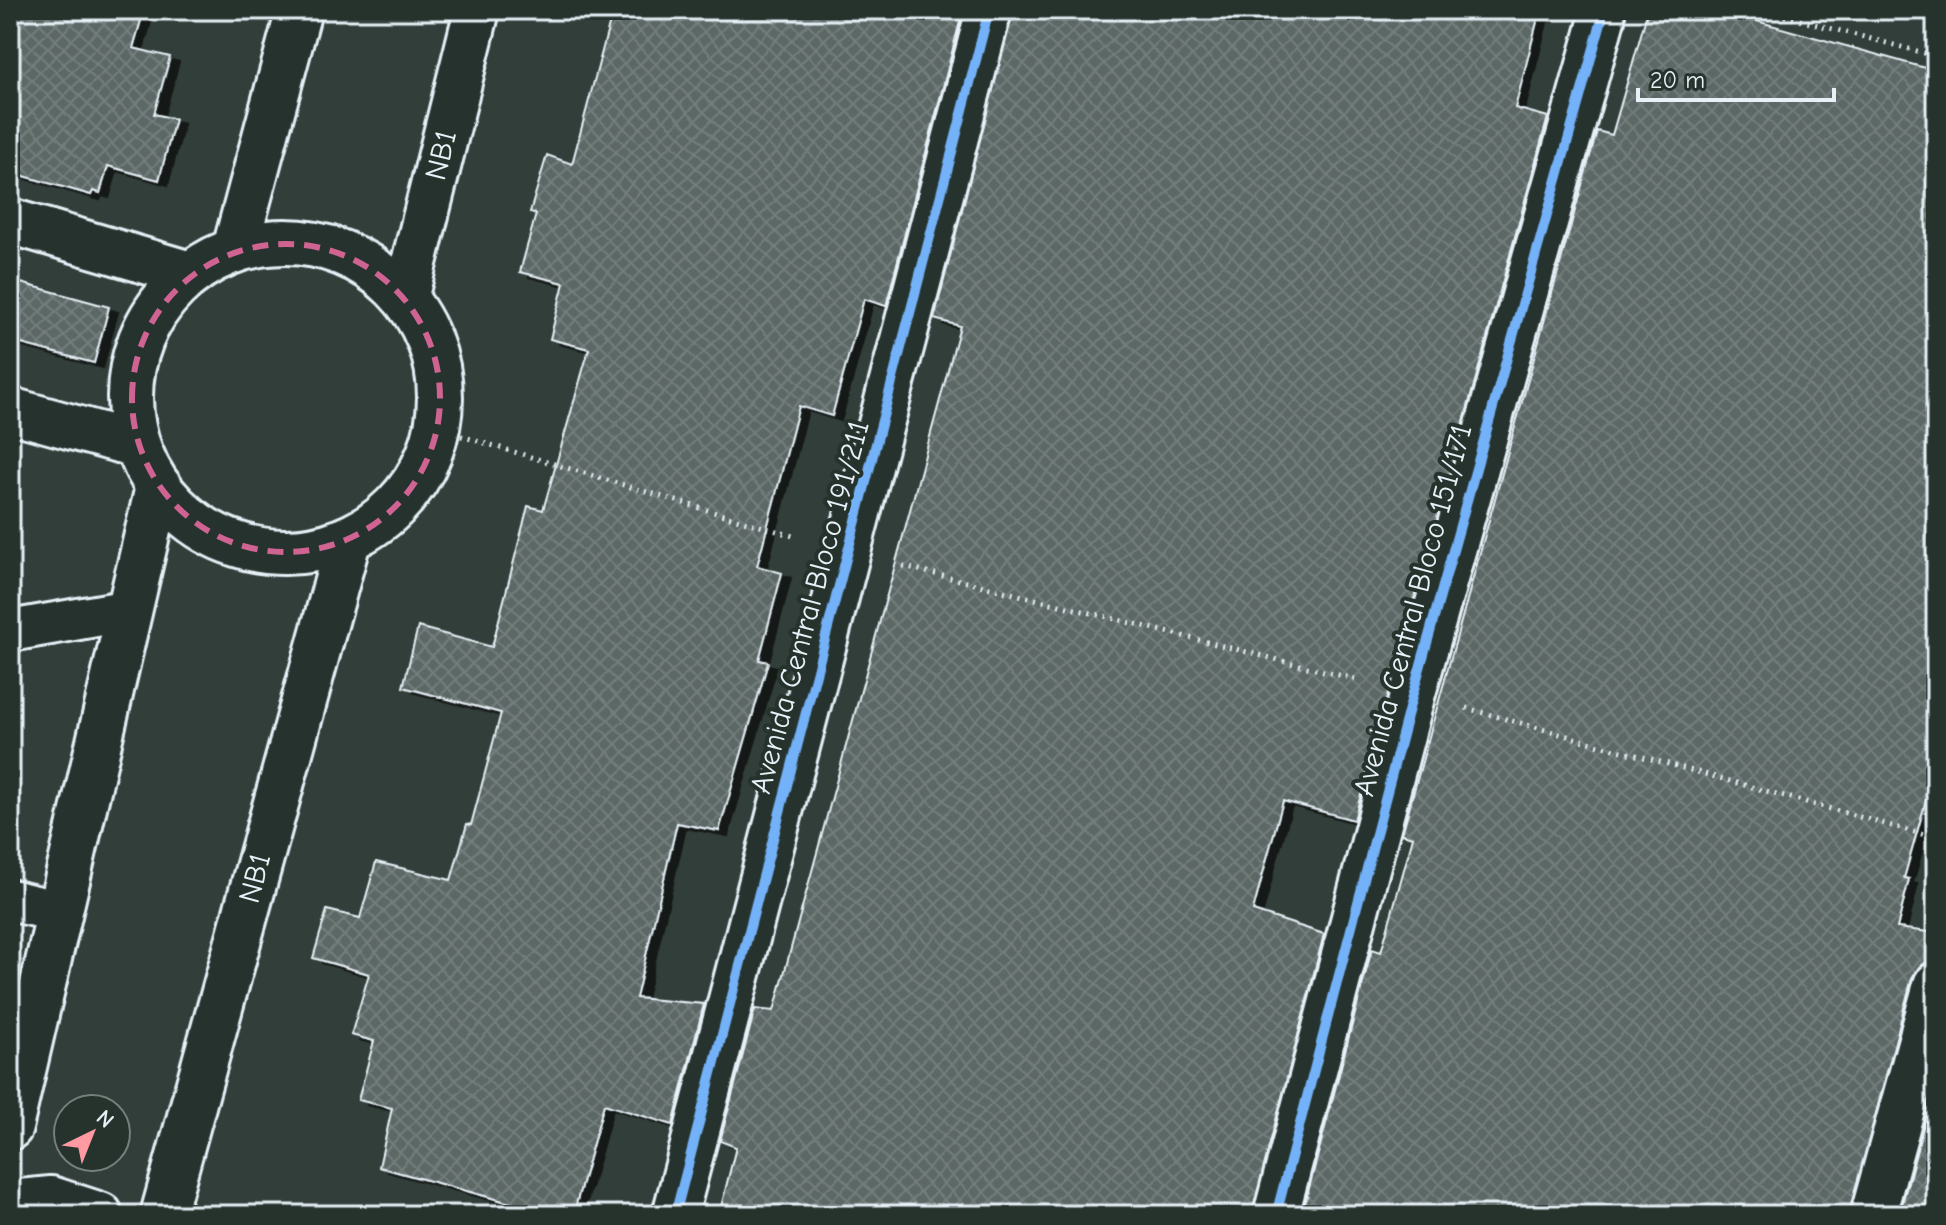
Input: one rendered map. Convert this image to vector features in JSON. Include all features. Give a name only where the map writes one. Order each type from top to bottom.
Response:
[{"type":"street","points":[[235,249],[299,10]]},
{"type":"street","name":"NB1","points":[[405,299],[477,10]]},
{"type":"street","name":"Avenida Central Bloco 191/211","points":[[675,1215],[850,553],[989,10]]},
{"type":"street","name":"Avenida Central Bloco 151/171","points":[[1276,1215],[1413,693],[1602,19]]},
{"type":"street","points":[[10,221],[190,274]]},
{"type":"street","points":[[289,241],[333,250],[373,269],[405,299],[429,339],[440,384],[438,429],[421,476],[389,514],[348,541],[297,553],[244,548],[196,524],[158,487],[137,445],[130,397],[136,350],[157,308],[190,274],[235,249],[289,241]]},
{"type":"street","points":[[10,410],[137,445]]},
{"type":"street","points":[[10,1127],[158,487]]},
{"type":"street","name":"NB1","points":[[163,1215],[348,541]]},
{"type":"street","points":[[1873,1215],[1936,985]]},
{"type":"street","points":[[10,1203],[51,1199],[100,1215]]},
{"type":"lane","points":[[10,631],[130,610]]},
{"type":"lane","points":[[10,900],[60,912]]},
{"type":"path","points":[[1761,10],[1936,56]]},
{"type":"path","points":[[438,429],[850,553],[1413,693],[1936,838]]},
{"type":"highlighted area","points":[[289,241],[333,250],[373,269],[405,299],[429,339],[440,384],[438,429],[421,476],[389,514],[348,541],[297,553],[244,548],[196,524],[158,487],[137,445],[130,397],[136,350],[157,308],[216,257]]},
{"type":"building","points":[[10,10],[144,10],[133,48],[170,57],[154,114],[175,119],[159,180],[108,166],[100,193],[93,191],[91,195],[10,172]]},
{"type":"building","points":[[613,10],[963,10],[886,306],[864,299],[832,416],[799,406],[757,566],[782,573],[759,660],[768,662],[719,831],[677,823],[636,998],[704,1004],[673,1125],[604,1104],[573,1215],[554,1215],[379,1167],[392,1108],[358,1100],[374,1041],[351,1035],[369,974],[313,958],[327,910],[360,918],[376,862],[451,880],[467,824],[471,825],[501,713],[403,687],[418,627],[492,647],[528,506],[543,510],[589,349],[550,339],[564,283],[520,272],[536,214],[530,212],[547,155],[572,164]]},
{"type":"building","points":[[1013,10],[1540,10],[1515,108],[1548,117],[1354,820],[1283,801],[1267,858],[1253,911],[1324,934],[1252,1215],[719,1215],[736,1147],[720,1141],[755,1009],[774,1011],[960,326],[934,319]]},
{"type":"building","points":[[1648,10],[1717,10],[1936,71],[1936,765],[1904,878],[1909,879],[1897,928],[1936,933],[1936,961],[1919,967],[1912,978],[1849,1215],[1302,1215],[1372,949],[1381,952],[1413,837],[1402,834],[1597,131],[1612,135]]},
{"type":"building","points":[[10,280],[109,307],[94,363],[10,341]]},
{"type":"building","points":[[1936,1080],[1936,1215],[1899,1215]]},
{"type":"cycle path","points":[[675,1215],[989,10]]},
{"type":"cycle path","points":[[1276,1215],[1413,693],[1602,19]]}]
